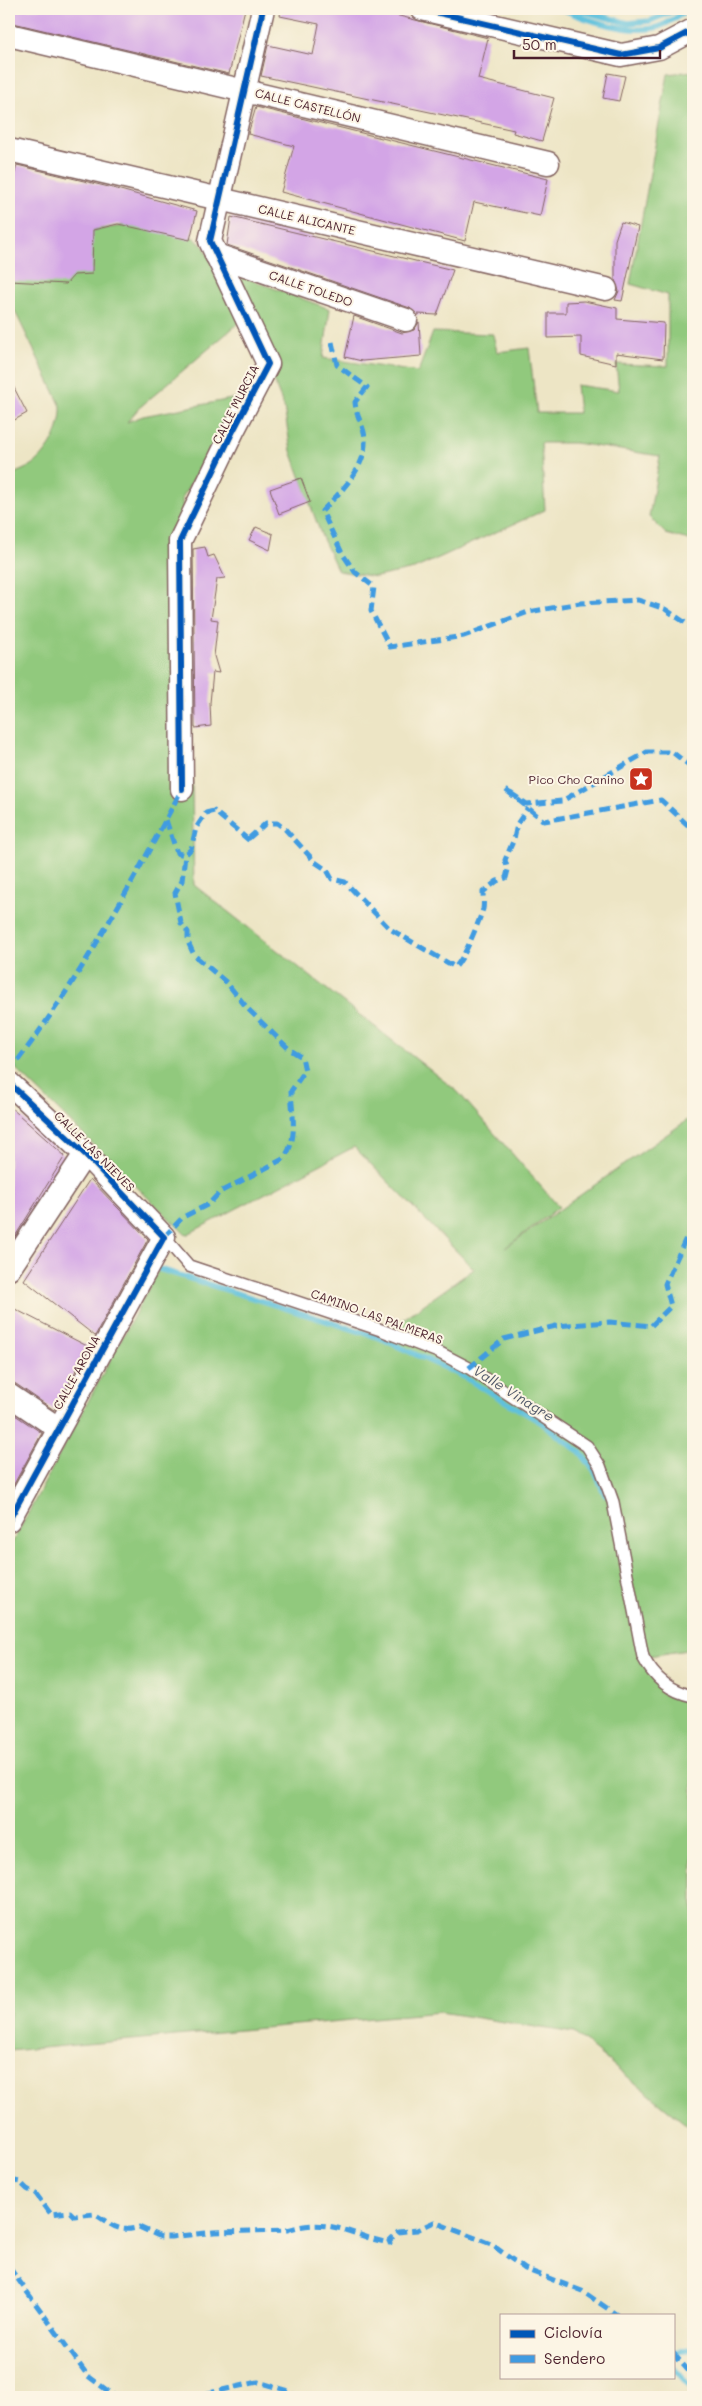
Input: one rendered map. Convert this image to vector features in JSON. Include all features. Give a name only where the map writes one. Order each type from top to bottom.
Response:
[{"type":"street","name":"CALLE MURCIA","points":[[182,790],[180,541],[233,431],[268,364],[210,241],[218,198],[263,9]]},
{"type":"street","points":[[422,9],[621,55],[659,48],[693,30]]},
{"type":"street","name":"CALLE CASTELLÓN","points":[[9,35],[548,163]]},
{"type":"street","name":"CALLE ALICANTE","points":[[9,150],[606,289]]},
{"type":"street","name":"CALLE TOLEDO","points":[[216,255],[406,320]]},
{"type":"street","name":"CALLE LAS NIEVES","points":[[9,1083],[85,1154],[164,1237]]},
{"type":"street","points":[[9,1269],[85,1154]]},
{"type":"street","name":"CALLE ARONA","points":[[9,1520],[164,1237]]},
{"type":"street","points":[[9,1395],[58,1428]]},
{"type":"lane","name":"CAMINO LAS PALMERAS","points":[[164,1237],[189,1266],[381,1330],[438,1352],[469,1368],[587,1446],[600,1466],[613,1502],[643,1658],[649,1668],[671,1689],[693,1696]]},
{"type":"green space","points":[[693,71],[693,541],[666,534],[649,517],[660,456],[575,443],[541,443],[545,510],[414,569],[376,577],[338,571],[322,537],[291,451],[284,407],[230,272],[330,309],[323,358],[418,372],[433,332],[493,334],[497,352],[529,348],[537,413],[579,413],[576,385],[619,391],[616,364],[668,366],[668,295],[630,284],[668,74]]},
{"type":"green space","points":[[9,224],[74,233],[128,225],[194,238],[204,247],[240,322],[139,408],[127,422],[143,416],[242,397],[182,498],[188,586],[194,885],[458,1092],[559,1207],[505,1248],[693,1116],[693,1649],[643,1657],[659,1679],[693,1702],[693,2130],[574,2033],[440,2012],[9,2051],[9,1549],[159,1269],[378,1337],[474,1269],[354,1147],[186,1235],[9,1062],[9,476],[33,464],[47,450],[58,429],[61,406],[9,299]]},
{"type":"building","points":[[9,9],[245,9],[229,74],[9,22]]},
{"type":"building","points":[[281,9],[371,9],[488,38],[478,79],[554,98],[542,141],[513,133],[514,130],[261,76],[268,45],[313,55],[319,24],[280,16]]},
{"type":"building","points":[[608,73],[625,76],[619,101],[603,98]]},
{"type":"building","points":[[256,107],[548,179],[540,216],[474,202],[465,241],[281,192],[294,146],[248,134]]},
{"type":"building","points":[[17,165],[197,211],[190,240],[118,224],[93,230],[92,274],[74,275],[66,284],[9,281],[9,195]]},
{"type":"building","points":[[231,217],[453,270],[437,315],[418,314],[418,316],[410,308],[227,245]]},
{"type":"building","points":[[621,222],[638,227],[622,301],[615,300],[619,291],[615,280],[615,240]]},
{"type":"building","points":[[584,301],[617,308],[617,319],[664,323],[663,359],[616,353],[616,364],[581,356],[581,337],[548,338],[548,313],[566,313],[566,302]]},
{"type":"building","points":[[354,316],[402,333],[414,330],[419,322],[421,356],[362,361],[345,357]]},
{"type":"building","points":[[9,378],[27,413],[9,423]]},
{"type":"building","points":[[301,478],[310,502],[279,514],[270,489]]},
{"type":"building","points":[[256,527],[273,534],[270,550],[249,540]]},
{"type":"building","points":[[205,547],[208,557],[214,555],[225,578],[217,579],[211,619],[218,620],[214,656],[219,673],[213,672],[210,703],[211,726],[195,728],[193,549]]},
{"type":"building","points":[[9,1106],[65,1156],[9,1246]]},
{"type":"building","points":[[90,1179],[148,1239],[95,1336],[24,1280]]},
{"type":"building","points":[[9,1306],[89,1347],[54,1410],[16,1384],[9,1382]]},
{"type":"building","points":[[9,1411],[42,1433],[9,1493]]},
{"type":"waterway","points":[[562,9],[596,22],[635,29],[662,26],[689,9]]},
{"type":"waterway","points":[[574,9],[628,23],[650,21],[678,9]]},
{"type":"waterway","name":"Valle Vinagre","points":[[159,1269],[378,1337],[462,1376],[542,1423],[581,1453],[594,1470],[605,1495]]},
{"type":"waterway","name":"Valle Vinagre","points":[[677,1696],[693,1702]]},
{"type":"waterway","points":[[674,2352],[693,2350]]},
{"type":"waterway","points":[[674,2368],[693,2390]]},
{"type":"marked path","points":[[332,342],[337,365],[367,387],[355,402],[357,414],[364,432],[365,444],[359,466],[353,476],[322,511],[342,553],[355,572],[374,587],[371,611],[390,647],[464,636],[528,612],[580,603],[638,600],[665,609],[693,628]]},
{"type":"marked path","points":[[693,768],[672,752],[647,752],[562,801],[527,804],[506,790],[544,821],[661,800],[693,830]]},
{"type":"marked path","points":[[9,1072],[34,1039],[102,935],[182,789]]},
{"type":"marked path","points":[[248,839],[266,823],[277,823],[285,829],[315,862],[327,870],[332,879],[345,882],[390,929],[455,967],[467,949],[481,915],[483,892],[497,881],[506,878],[508,870],[505,860],[514,839],[517,824],[528,808]]},
{"type":"marked path","points":[[166,820],[177,853],[185,855],[191,849],[196,828],[206,813],[214,811],[251,842]]},
{"type":"marked path","points":[[164,1237],[183,1217],[209,1204],[220,1192],[283,1159],[288,1152],[293,1135],[291,1091],[305,1071],[302,1057],[289,1049],[248,1009],[227,983],[194,955],[188,942],[188,932],[181,923],[175,893],[182,881],[185,855]]},
{"type":"marked path","points":[[469,1368],[504,1339],[556,1326],[610,1322],[651,1326],[671,1306],[665,1284],[686,1238],[693,1230]]},
{"type":"marked path","points":[[9,2180],[20,2182],[36,2194],[51,2214],[70,2212],[74,2216],[94,2214],[120,2229],[139,2227],[161,2237],[214,2232],[287,2230],[316,2225],[328,2226],[390,2243],[389,2241],[398,2232],[417,2230],[434,2222],[491,2244],[525,2269],[582,2291],[616,2314]]},
{"type":"marked path","points":[[9,2267],[88,2376],[116,2397]]},
{"type":"marked path","points":[[674,2354],[693,2376]]},
{"type":"marked path","points":[[191,2397],[258,2382],[289,2391],[297,2397]]},
{"type":"cycle path","points":[[182,789],[180,541],[233,431],[268,364],[210,241],[263,9]]},
{"type":"cycle path","points":[[422,9],[621,55],[659,48],[693,30]]},
{"type":"cycle path","points":[[9,1083],[85,1154],[164,1237],[9,1520]]},
{"type":"place","name":"Pico Cho Canino","points":[[641,779]]}]
